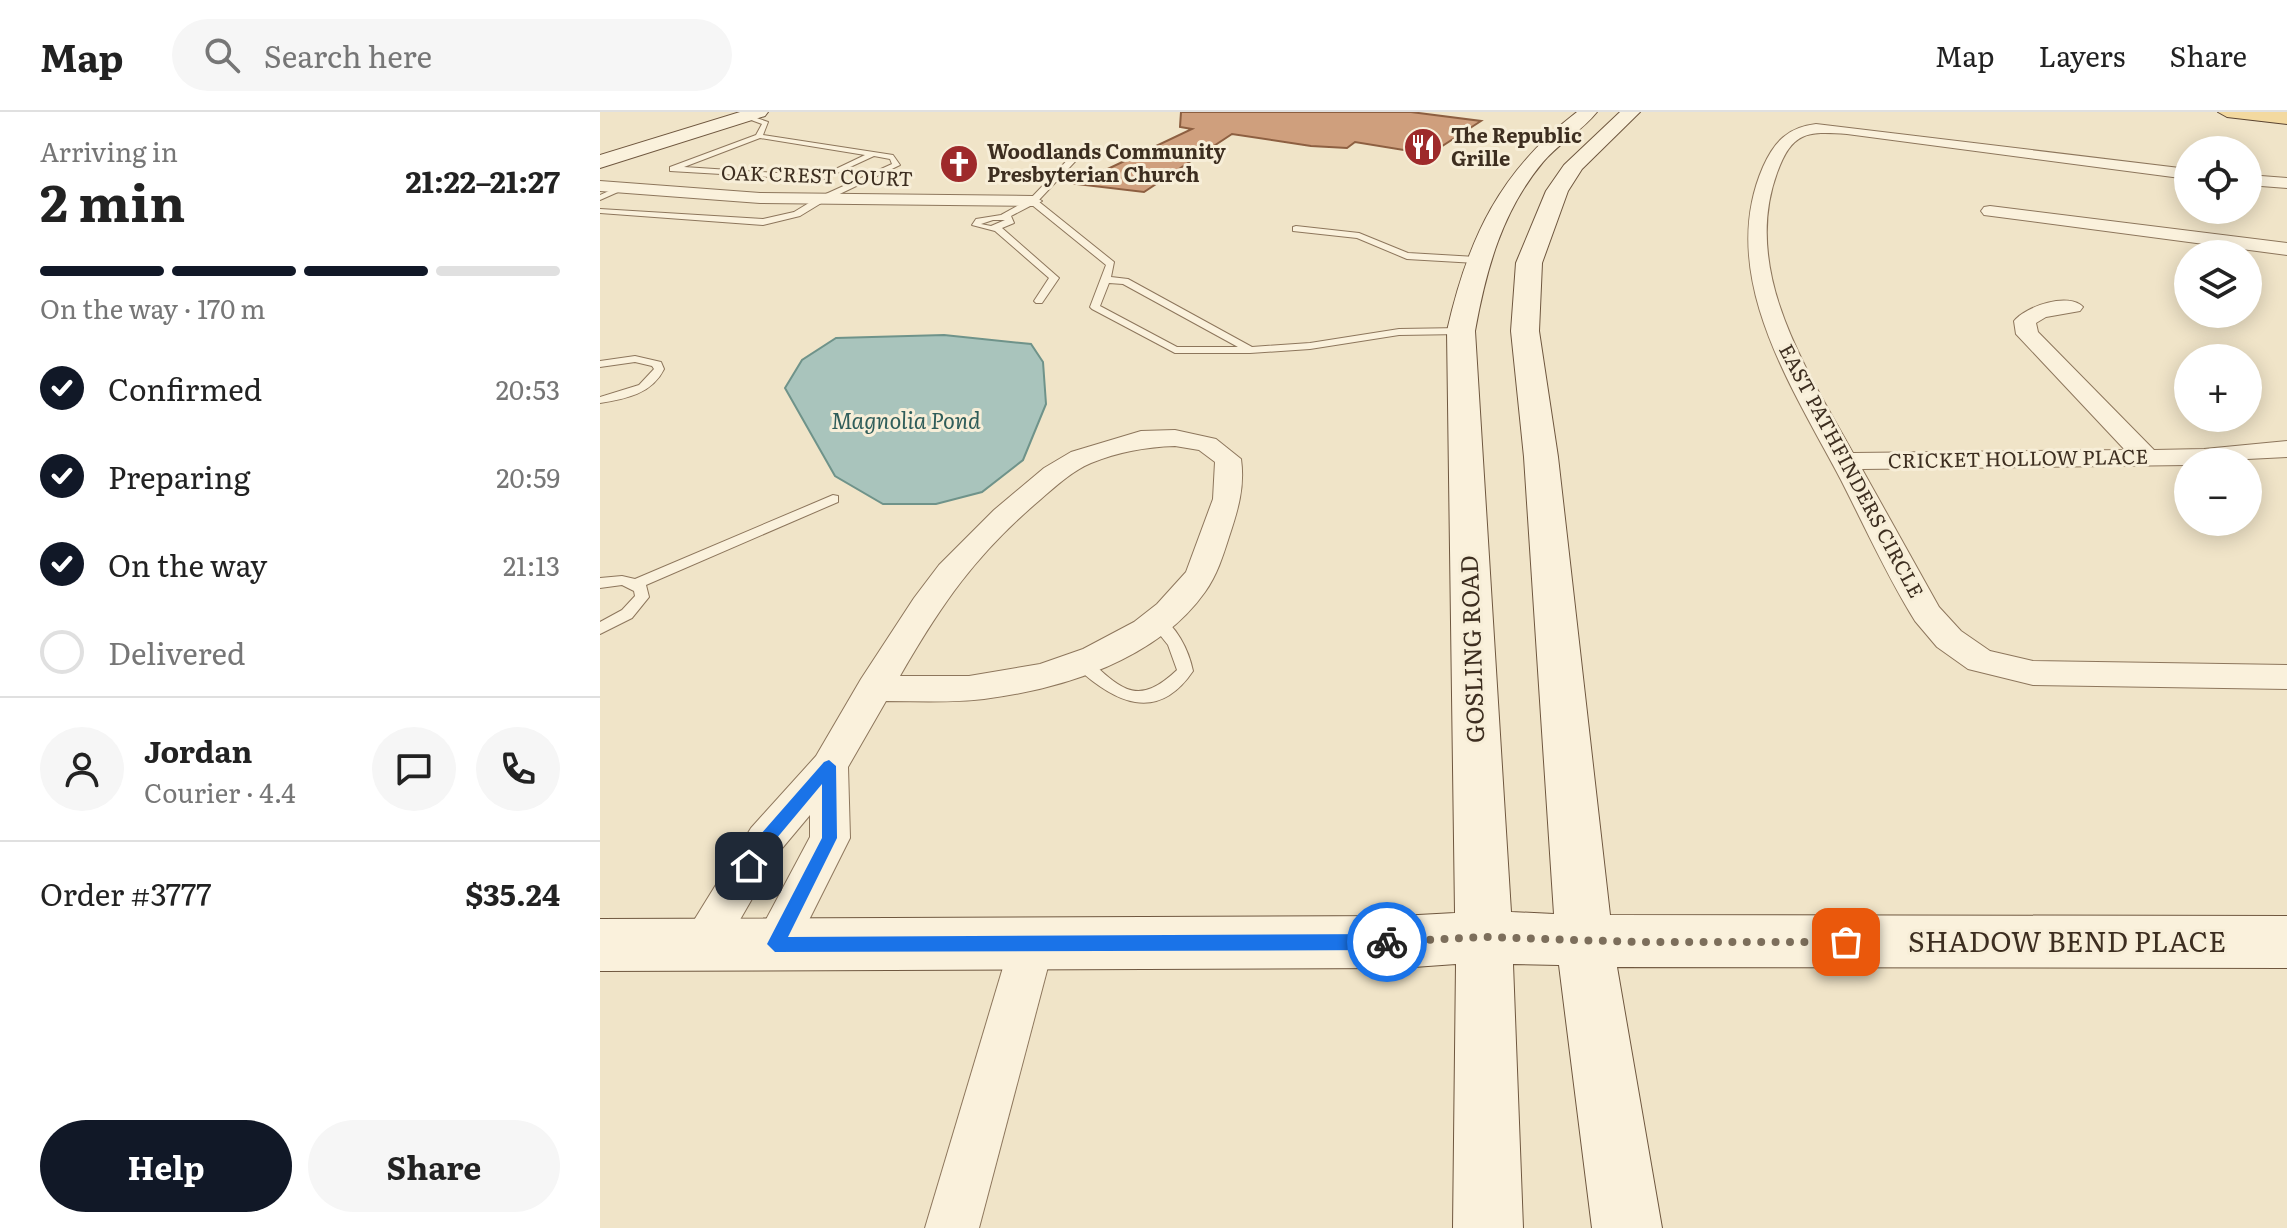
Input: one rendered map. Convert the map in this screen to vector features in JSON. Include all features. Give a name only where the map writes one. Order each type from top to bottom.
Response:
[{"type":"main road","points":[[600,152],[718,112],[752,114]]},
{"type":"main road","name":"GOSLING ROAD","points":[[1488,1228],[1484,937],[1461,331],[1476,260],[1515,182],[1531,160],[1588,112]]},
{"type":"main road","points":[[1627,1228],[1584,939],[1541,457],[1525,331],[1525,291],[1529,263],[1557,191],[1574,165],[1631,112]]},
{"type":"main road","points":[[2227,112],[2287,118]]},
{"type":"main road","points":[[600,162],[752,114]]},
{"type":"main road","name":"SHADOW BEND PLACE","points":[[600,945],[1411,942],[1484,937],[1638,942],[2287,942]]},
{"type":"street","name":"EAST PATHFINDERS CIRCLE","points":[[2174,172],[1847,130],[1801,130],[1790,136],[1778,154],[1758,198],[1756,251],[1777,328],[1793,366],[1926,613],[1949,639],[1980,661],[2033,673],[2287,677]]},
{"type":"street","points":[[2262,181],[2287,183]]},
{"type":"street","name":"OAK CREST COURT","points":[[600,186],[820,200],[1033,201]]},
{"type":"street","points":[[1990,211],[2287,249]]},
{"type":"street","points":[[2073,307],[2040,311],[2025,321],[2027,334],[2146,457]]},
{"type":"street","points":[[703,944],[765,840],[829,766],[873,688],[933,594],[1004,516],[1080,458],[1141,439],[1175,438],[1207,444],[1228,459],[1232,484],[1209,555],[1190,590],[1156,620],[1118,646],[1054,674],[981,687],[873,688]]},
{"type":"street","name":"CRICKET HOLLOW PLACE","points":[[1845,461],[2204,457],[2287,449]]},
{"type":"street","points":[[775,944],[830,838],[829,766]]},
{"type":"street","points":[[952,1228],[1032,944]]},
{"type":"lane","points":[[752,114],[766,123],[759,136]]},
{"type":"lane","points":[[600,211],[763,222],[797,214],[858,181],[896,165],[893,157],[759,136],[673,169],[858,181]]},
{"type":"lane","points":[[1004,217],[1011,221],[997,228],[981,228],[976,223],[1004,217],[1033,201],[1080,152]]},
{"type":"lane","points":[[822,178],[873,154]]},
{"type":"lane","points":[[600,198],[623,188]]},
{"type":"lane","points":[[1033,201],[1111,264],[1095,307],[1175,350],[1250,350],[1310,346],[1399,332],[1461,331]]},
{"type":"lane","points":[[997,228],[1054,278],[1039,301]]},
{"type":"lane","points":[[1296,229],[1359,236],[1407,256],[1476,260]]},
{"type":"lane","points":[[1107,280],[1125,281],[1250,350]]},
{"type":"lane","points":[[600,364],[648,360],[659,369],[657,375],[638,389],[600,400]]},
{"type":"lane","points":[[636,584],[833,499]]},
{"type":"lane","points":[[600,583],[626,581],[641,589],[637,605],[600,629]]},
{"type":"lane","points":[[1082,663],[1110,690],[1134,700],[1157,695],[1185,671],[1183,655],[1156,620]]},
{"type":"water","name":"Magnolia Pond","points":[[944,335],[1031,344],[1043,362],[1046,404],[1023,460],[982,492],[936,504],[883,504],[835,476],[785,388],[802,360],[836,338]]},
{"type":"building","points":[[1181,112],[1411,112],[1481,121],[1436,150],[1416,152],[1355,142],[1347,148],[1311,146],[1232,134],[1144,192],[1076,184],[1192,129],[1180,127]]},
{"type":"way so far","points":[[1387,942],[1484,937],[1638,942],[1846,942]]},
{"type":"place","name":"The Republic Grille","points":[[1423,147]]},
{"type":"place","name":"Woodlands Community Presbyterian Church","points":[[959,164]]},
{"type":"route","points":[[749,866],[765,840],[829,766],[830,838],[775,944],[1387,942]]}]
